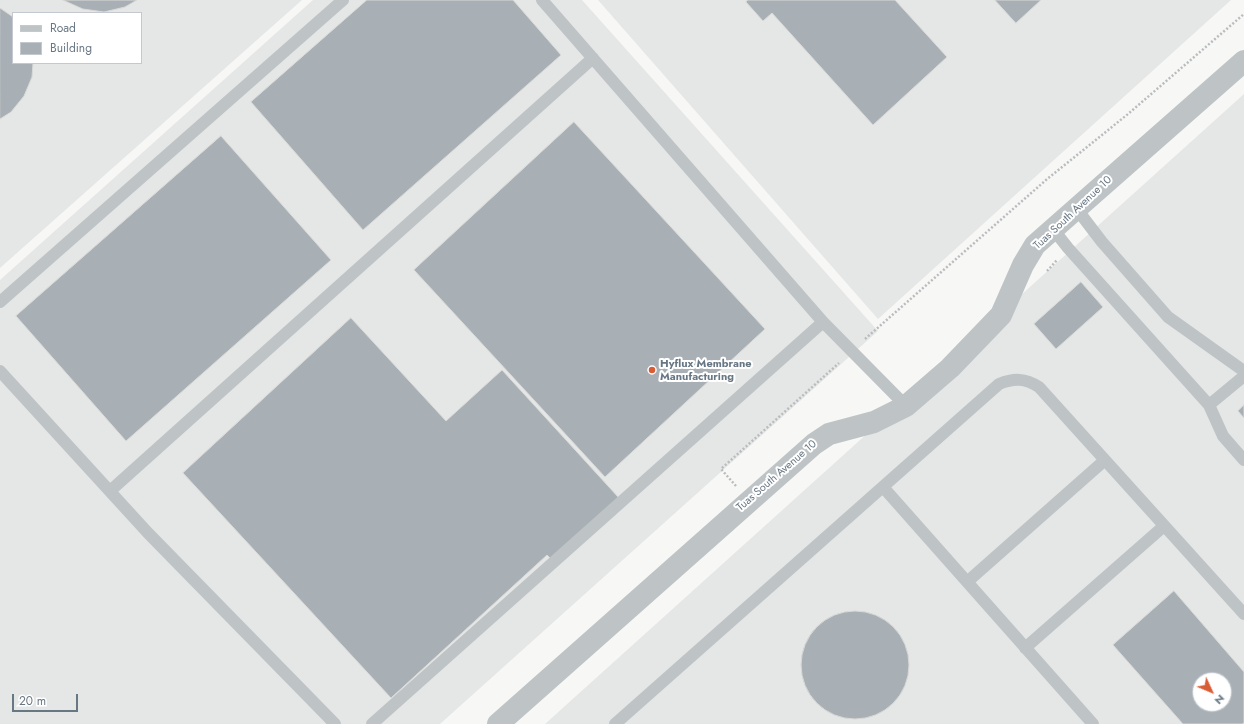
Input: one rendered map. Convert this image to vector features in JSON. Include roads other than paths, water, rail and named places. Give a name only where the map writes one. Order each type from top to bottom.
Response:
[{"type":"street","name":"Tuas South Avenue 10","points":[[498,724],[822,438],[874,422],[906,406],[950,368],[1001,315],[1023,265],[1035,245],[1244,62]]},
{"type":"lane","points":[[0,302],[343,0]]},
{"type":"lane","points":[[542,0],[823,322],[906,406]]},
{"type":"lane","points":[[110,491],[593,58]]},
{"type":"lane","points":[[1076,208],[1102,242],[1168,317],[1244,371]]},
{"type":"lane","points":[[1053,229],[1068,248],[1209,405],[1223,436],[1244,460]]},
{"type":"lane","points":[[372,724],[823,322]]},
{"type":"lane","points":[[0,371],[148,533],[335,724]]},
{"type":"lane","points":[[1209,405],[1244,376]]},
{"type":"lane","points":[[615,724],[999,384],[1012,379],[1028,380],[1039,387],[1244,614]]},
{"type":"lane","points":[[967,582],[1105,460]]},
{"type":"lane","points":[[883,487],[1092,724]]},
{"type":"lane","points":[[1025,648],[1164,526]]},
{"type":"place","name":"Hyflux Membrane Manufacturing","points":[[652,370]]}]
